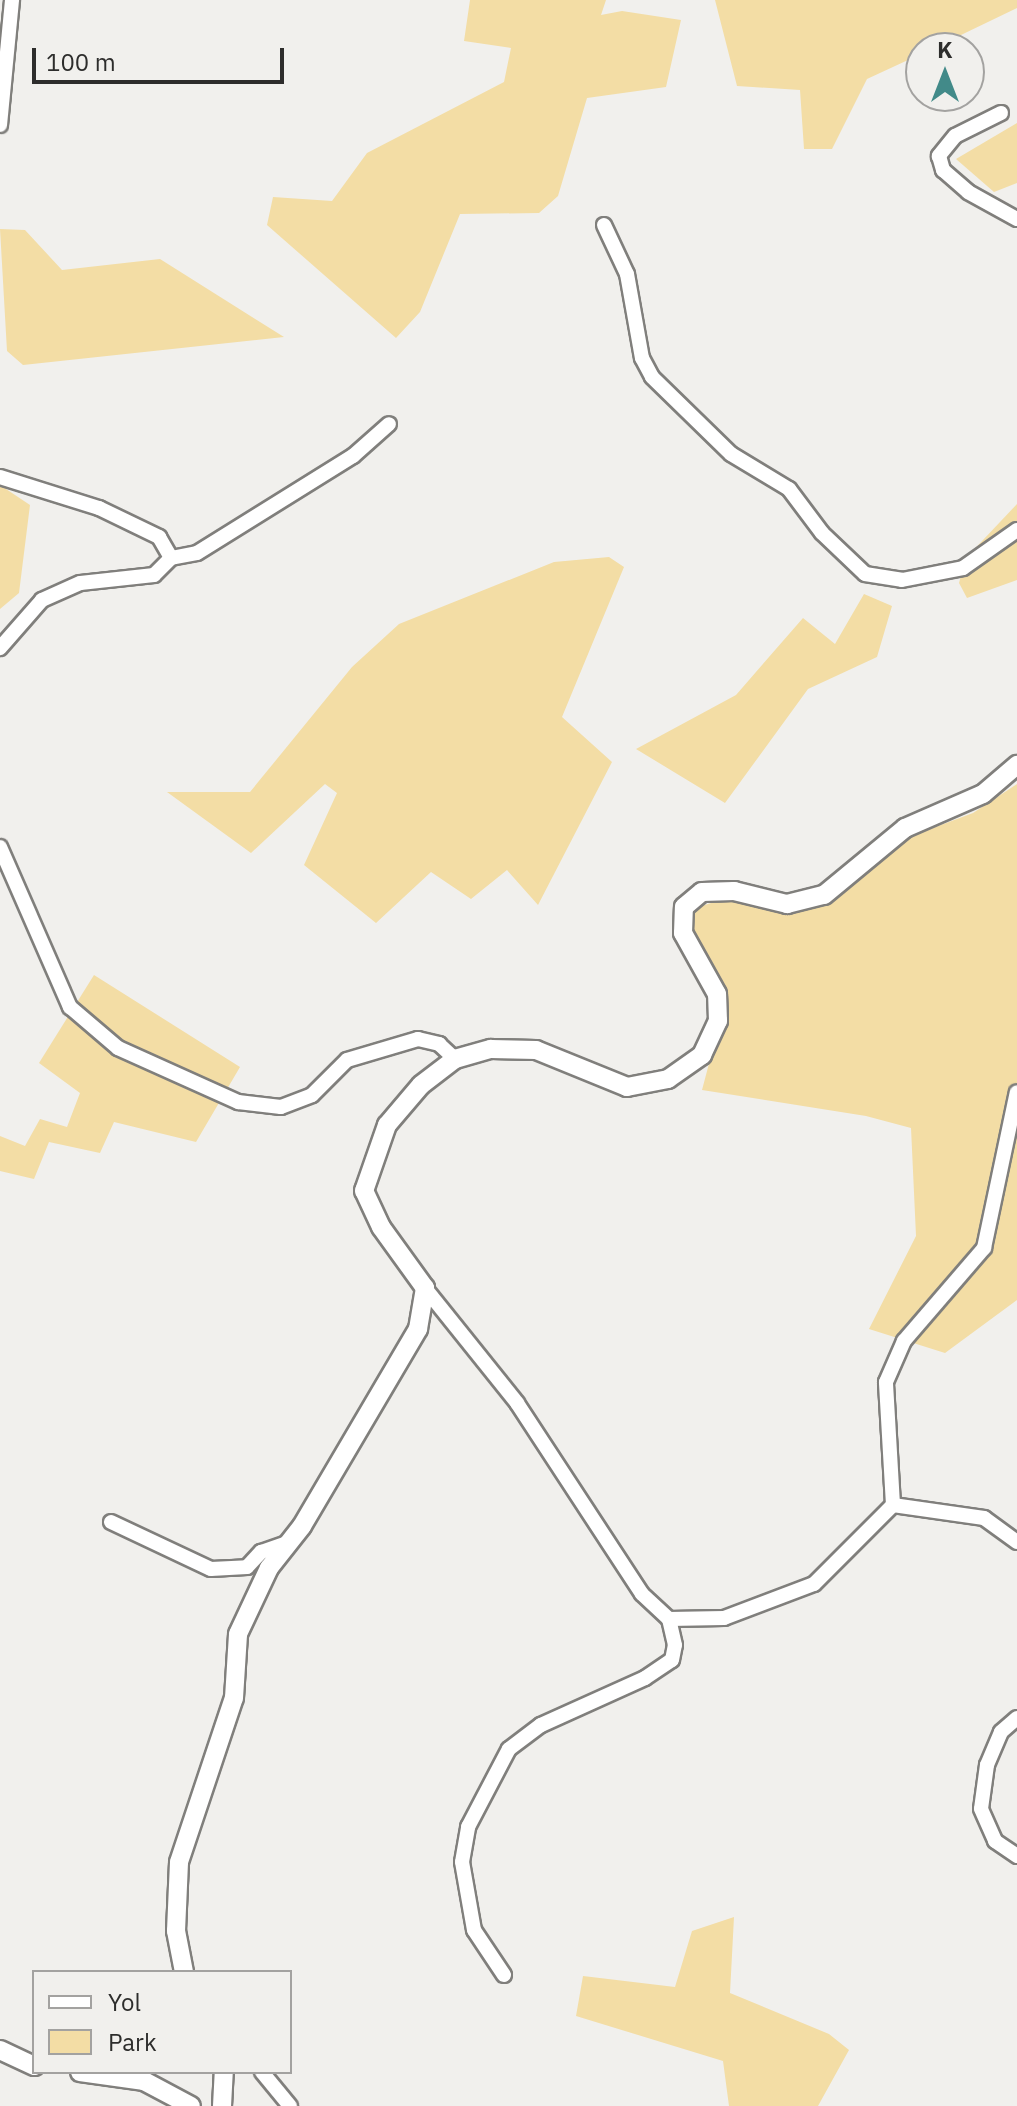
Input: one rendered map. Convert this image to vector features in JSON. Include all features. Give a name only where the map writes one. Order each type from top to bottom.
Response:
[{"type":"street","points":[[0,125],[12,0]]},
{"type":"street","points":[[1001,113],[955,136],[939,156],[943,170],[968,192],[1017,219]]},
{"type":"street","points":[[604,225],[627,274],[642,358],[652,377],[731,454],[789,489],[822,533],[865,574],[902,580],[963,568],[1017,530]]},
{"type":"street","points":[[0,648],[42,600],[80,583],[154,575],[171,558],[197,553],[353,456],[389,424]]},
{"type":"street","points":[[0,477],[99,508],[159,537],[171,558]]},
{"type":"street","points":[[504,1975],[474,1930],[462,1862],[468,1827],[509,1749],[541,1725],[645,1678],[672,1660],[675,1645],[669,1619],[642,1594],[517,1403],[425,1288],[381,1227],[364,1191],[387,1125],[421,1085],[455,1059],[491,1049],[536,1050],[627,1087],[668,1079],[702,1055],[718,1021],[717,994],[683,933],[684,907],[702,892],[734,891],[787,904],[824,895],[905,828],[983,794],[1017,765]]},
{"type":"street","points":[[0,847],[70,1007],[118,1048],[238,1102],[281,1107],[312,1095],[347,1060],[418,1039],[439,1044],[455,1059]]},
{"type":"street","points":[[669,1619],[724,1618],[814,1584],[893,1505],[886,1382],[904,1341],[984,1248],[1017,1092]]},
{"type":"street","points":[[184,1970],[176,1931],[179,1862],[234,1698],[238,1634],[269,1568],[290,1542],[418,1329],[425,1288]]},
{"type":"street","points":[[893,1505],[984,1518],[1017,1542]]},
{"type":"street","points":[[111,1522],[211,1569],[247,1567],[261,1552],[290,1542]]},
{"type":"street","points":[[1017,1718],[1001,1732],[987,1765],[981,1809],[995,1841],[1017,1856]]},
{"type":"street","points":[[0,2050],[32,2065]]},
{"type":"street","points":[[94,2074],[144,2081],[191,2106]]},
{"type":"street","points":[[222,2106],[224,2074]]},
{"type":"street","points":[[264,2074],[290,2106]]},
{"type":"green space","points":[[470,0],[606,0],[601,15],[622,11],[681,20],[666,87],[587,98],[558,196],[539,213],[460,214],[420,312],[396,338],[267,225],[273,197],[332,201],[367,153],[504,82],[511,48],[464,41]]},
{"type":"green space","points":[[715,0],[1017,0],[1017,8],[967,32],[905,32],[905,61],[867,79],[832,149],[804,149],[800,90],[737,86]]},
{"type":"green space","points":[[1017,123],[1017,183],[994,192],[956,159]]},
{"type":"green space","points":[[0,229],[25,230],[62,270],[160,259],[284,337],[23,365],[7,351]]},
{"type":"green space","points":[[0,485],[30,505],[19,593],[0,609]]},
{"type":"green space","points":[[1017,504],[1017,580],[967,598],[959,583],[966,558]]},
{"type":"green space","points":[[609,557],[624,567],[562,717],[612,762],[538,905],[507,870],[471,899],[431,872],[376,923],[304,865],[337,793],[325,784],[251,853],[167,792],[250,792],[352,667],[399,624],[554,562]]},
{"type":"green space","points":[[864,594],[892,606],[877,657],[808,689],[725,803],[636,749],[736,695],[803,618],[835,644]]},
{"type":"green space","points":[[1017,784],[1017,1300],[945,1353],[869,1329],[916,1236],[911,1128],[866,1116],[702,1090],[725,1003],[692,934],[695,908],[724,899],[806,909],[847,890],[906,838],[973,813]]},
{"type":"green space","points":[[94,975],[240,1067],[196,1142],[114,1122],[100,1153],[49,1142],[34,1179],[0,1171],[0,1136],[25,1146],[40,1119],[67,1127],[80,1093],[39,1063]]},
{"type":"green space","points":[[734,1917],[730,1993],[829,2034],[849,2050],[818,2106],[729,2106],[723,2061],[576,2016],[583,1976],[675,1987],[692,1931]]}]
